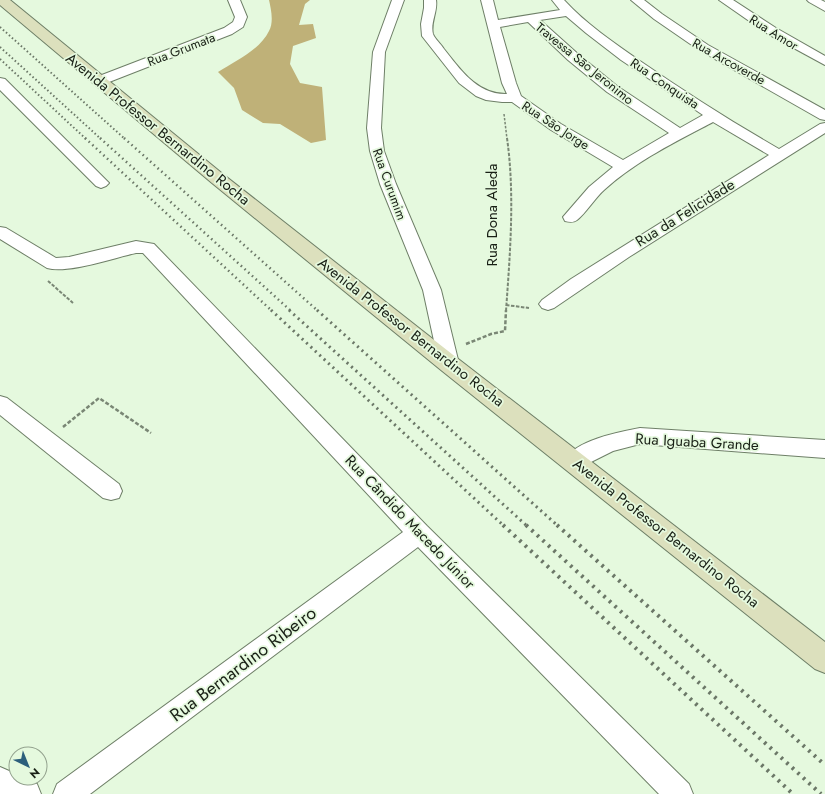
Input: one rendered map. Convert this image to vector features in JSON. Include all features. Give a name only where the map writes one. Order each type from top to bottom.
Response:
[{"type":"main road","name":"Avenida Professor Bernardino Rocha","points":[[2,0],[218,179],[448,358],[575,461],[825,659]]},
{"type":"street","name":"Rua Grumata","points":[[99,81],[228,32],[239,24],[241,17],[234,0]]},
{"type":"street","name":"Rua Curumim","points":[[398,0],[379,52],[374,128],[377,151],[388,184],[432,290],[448,358]]},
{"type":"street","points":[[430,0],[430,10],[426,24],[427,35],[451,67],[470,87],[478,93],[490,98],[508,99]]},
{"type":"street","name":"Rua São Jorge","points":[[487,0],[509,83],[508,99],[624,167]]},
{"type":"street","name":"Rua Conquista","points":[[558,0],[568,12],[651,75],[713,116],[779,155]]},
{"type":"street","name":"Rua Arcoverde","points":[[637,0],[658,18],[688,38],[825,116]]},
{"type":"street","name":"Rua Amor","points":[[725,0],[778,35],[825,61]]},
{"type":"street","points":[[813,0],[825,7]]},
{"type":"street","points":[[494,24],[568,12]]},
{"type":"street","name":"Travessa Sāo Jeronimo","points":[[530,18],[573,57],[612,89],[680,134]]},
{"type":"street","points":[[0,82],[101,183]]},
{"type":"street","points":[[571,217],[597,187],[624,167],[713,116]]},
{"type":"street","name":"Rua da Felicidade","points":[[548,304],[623,253],[825,127]]},
{"type":"street","points":[[0,232],[53,264]]},
{"type":"street","name":"Rua Cândido Macedo Júnior","points":[[53,264],[69,263],[136,247],[148,248],[419,533],[679,794]]},
{"type":"street","points":[[0,404],[111,491]]},
{"type":"street","name":"Rua Iguaba Grande","points":[[575,461],[592,449],[614,441],[640,436],[676,437],[825,450]]},
{"type":"street","name":"Rua Bernardino Ribeiro","points":[[67,794],[419,533]]},
{"type":"street","points":[[0,782],[27,794]]},
{"type":"path","name":"Rua Dona Aleda","points":[[448,358],[491,334],[504,331],[510,239],[508,99]]},
{"type":"path","points":[[53,264],[45,278],[73,303]]},
{"type":"path","points":[[46,440],[99,398],[151,433]]},
{"type":"shaded area","points":[[269,0],[310,0],[305,4],[299,25],[313,24],[316,38],[293,46],[290,64],[300,83],[322,87],[326,140],[311,143],[280,124],[263,123],[242,110],[234,88],[218,72],[260,44],[265,38],[271,27],[272,16]]},
{"type":"railway","points":[[0,27],[125,139]]},
{"type":"railway","points":[[0,47],[101,139]]},
{"type":"railway","points":[[0,59],[86,139]]},
{"type":"railway","points":[[85,138],[272,311]]},
{"type":"railway","points":[[100,138],[291,311]]},
{"type":"railway","points":[[124,138],[318,311]]},
{"type":"railway","points":[[271,310],[504,526]]},
{"type":"railway","points":[[289,310],[527,526]]},
{"type":"railway","points":[[317,310],[558,526]]},
{"type":"railway","points":[[503,525],[793,794]]},
{"type":"railway","points":[[526,525],[821,794]]},
{"type":"railway","points":[[557,525],[825,765]]}]
